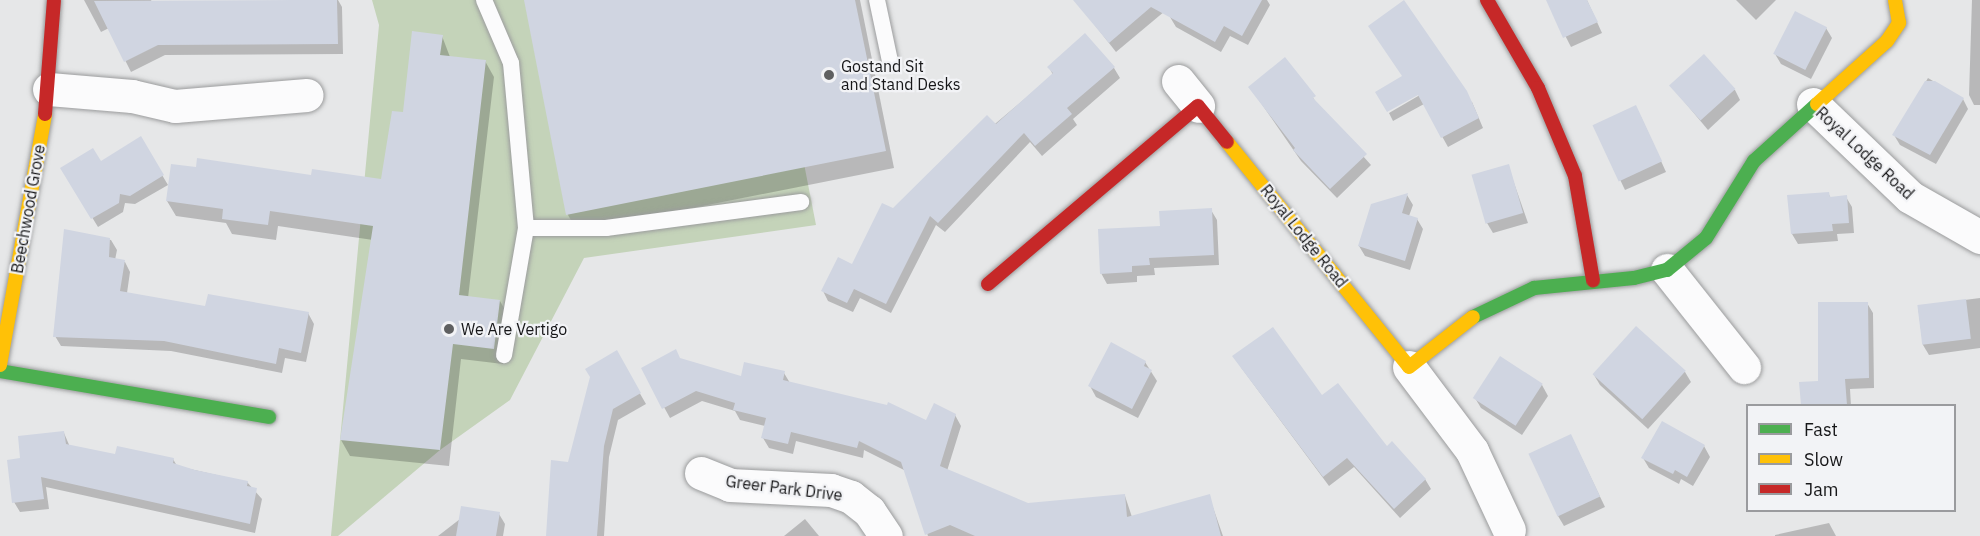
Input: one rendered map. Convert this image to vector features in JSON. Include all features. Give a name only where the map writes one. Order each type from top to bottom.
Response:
[{"type":"street","name":"Beechwood Grove","points":[[0,365],[49,89],[54,0]]},
{"type":"street","points":[[1487,0],[1538,88],[1575,176],[1593,280]]},
{"type":"street","name":"Royal Lodge Road","points":[[1409,367],[1482,311],[1534,288],[1593,280],[1634,278],[1666,270],[1706,238],[1754,161],[1813,104],[1887,41],[1899,23],[1896,0]]},
{"type":"street","name":"Royal Lodge Road","points":[[1178,81],[1409,367],[1472,451],[1509,530]]},
{"type":"street","points":[[49,89],[132,96],[175,106],[307,95]]},
{"type":"street","name":"Royal Lodge Road","points":[[1813,104],[1910,197],[1980,237]]},
{"type":"street","points":[[988,284],[1198,106]]},
{"type":"street","points":[[1666,270],[1744,367]]},
{"type":"street","points":[[0,371],[269,417]]},
{"type":"street","name":"Greer Park Drive","points":[[701,473],[730,485],[831,490],[851,497],[869,511],[886,536]]},
{"type":"lane","points":[[484,0],[511,63],[526,228],[504,355]]},
{"type":"lane","points":[[878,0],[890,62]]},
{"type":"lane","points":[[526,228],[606,228],[801,202]]},
{"type":"green space","name":"We Are Vertigo","points":[[372,0],[772,0],[816,225],[584,258],[510,400],[440,450],[338,536],[331,536],[379,25]]},
{"type":"building","points":[[337,0],[338,44],[158,45],[124,62],[94,1]]},
{"type":"building","points":[[524,0],[855,0],[886,151],[566,215]]},
{"type":"building","points":[[1073,0],[1262,0],[1242,36],[1224,26],[1215,42],[1151,7],[1109,43]]},
{"type":"building","points":[[1404,0],[1467,91],[1479,118],[1441,138],[1418,95],[1387,112],[1375,92],[1402,76],[1368,26]]},
{"type":"building","points":[[1546,0],[1587,0],[1598,22],[1563,38]]},
{"type":"building","points":[[1795,11],[1827,27],[1805,70],[1773,54]]},
{"type":"building","points":[[412,31],[443,35],[440,55],[486,60],[459,295],[500,300],[494,349],[453,344],[440,450],[340,440],[373,226],[270,211],[268,225],[222,219],[223,209],[166,201],[171,164],[196,167],[197,158],[311,175],[312,169],[381,179],[392,111],[403,112]]},
{"type":"building","points":[[1085,33],[1115,67],[1067,108],[1072,114],[1035,146],[1024,133],[938,223],[930,216],[886,304],[854,289],[847,303],[821,291],[838,257],[852,264],[882,203],[893,208],[987,115],[996,124],[1053,73],[1047,67]]},
{"type":"building","points":[[1704,54],[1735,89],[1701,120],[1669,85]]},
{"type":"building","points":[[1285,57],[1316,96],[1313,98],[1367,154],[1330,189],[1293,150],[1295,148],[1248,87]]},
{"type":"building","points":[[1925,81],[1935,81],[1964,98],[1930,155],[1892,135]]},
{"type":"building","points":[[1636,105],[1662,161],[1619,181],[1592,125]]},
{"type":"building","points":[[141,136],[164,175],[130,196],[120,194],[119,203],[91,219],[60,168],[93,148],[101,161]]},
{"type":"building","points":[[1509,164],[1523,213],[1486,224],[1472,175]]},
{"type":"building","points":[[1829,192],[1830,197],[1847,195],[1849,223],[1832,224],[1833,231],[1791,234],[1787,195]]},
{"type":"building","points":[[1408,193],[1402,213],[1418,218],[1405,261],[1358,246],[1371,204]]},
{"type":"building","points":[[1212,208],[1214,255],[1149,258],[1150,265],[1132,266],[1132,272],[1100,274],[1098,229],[1160,226],[1159,211]]},
{"type":"building","points":[[64,229],[110,238],[109,257],[125,260],[120,291],[205,306],[208,294],[309,312],[301,353],[279,348],[276,364],[164,341],[53,337]]},
{"type":"building","points":[[1966,299],[1971,339],[1922,345],[1917,305]]},
{"type":"building","points":[[1818,302],[1868,302],[1869,378],[1845,379],[1847,404],[1801,404],[1799,382],[1818,381]]},
{"type":"building","points":[[1636,326],[1686,371],[1642,419],[1593,374]]},
{"type":"building","points":[[1273,327],[1322,395],[1338,383],[1387,446],[1392,441],[1426,479],[1394,509],[1347,458],[1323,477],[1232,356]]},
{"type":"building","points":[[1111,342],[1146,361],[1144,366],[1152,370],[1132,409],[1088,386]]},
{"type":"building","points":[[676,349],[680,358],[741,376],[744,362],[785,371],[783,380],[887,405],[888,402],[926,420],[934,403],[956,414],[940,466],[1028,503],[1125,494],[1127,517],[1210,494],[1221,536],[975,536],[950,525],[925,535],[901,462],[859,441],[857,448],[791,432],[788,444],[761,438],[766,418],[733,410],[735,403],[696,391],[662,409],[641,368]]},
{"type":"building","points":[[617,350],[641,393],[613,409],[604,446],[597,536],[546,536],[551,460],[568,462],[590,377],[585,369]]},
{"type":"building","points":[[1500,356],[1543,384],[1516,426],[1473,398]]},
{"type":"building","points":[[1662,421],[1705,445],[1687,477],[1675,470],[1673,474],[1641,458]]},
{"type":"building","points":[[64,431],[66,444],[115,454],[117,446],[174,458],[173,463],[195,470],[248,481],[247,486],[257,488],[250,524],[41,477],[44,499],[12,503],[7,460],[20,458],[18,436]]},
{"type":"building","points":[[1571,434],[1600,497],[1558,516],[1528,454]]},
{"type":"building","points":[[461,506],[500,512],[496,536],[456,536]]},
{"type":"traffic: fast","points":[[1473,317],[1534,288],[1634,278],[1667,270],[1706,238],[1754,161],[1817,104]]},
{"type":"traffic: fast","points":[[0,371],[269,417]]},
{"type":"traffic: slow","points":[[1817,104],[1887,41],[1899,23],[1895,0]]},
{"type":"traffic: slow","points":[[0,365],[45,114]]},
{"type":"traffic: slow","points":[[1227,142],[1409,367],[1473,317]]},
{"type":"traffic: jam","points":[[45,114],[54,0]]},
{"type":"traffic: jam","points":[[1487,0],[1538,88],[1575,176],[1593,280]]},
{"type":"traffic: jam","points":[[988,284],[1198,106],[1227,142]]},
{"type":"place","name":"Gostand Sit and Stand Desks","points":[[829,75]]},
{"type":"place","name":"We Are Vertigo","points":[[449,329]]}]
